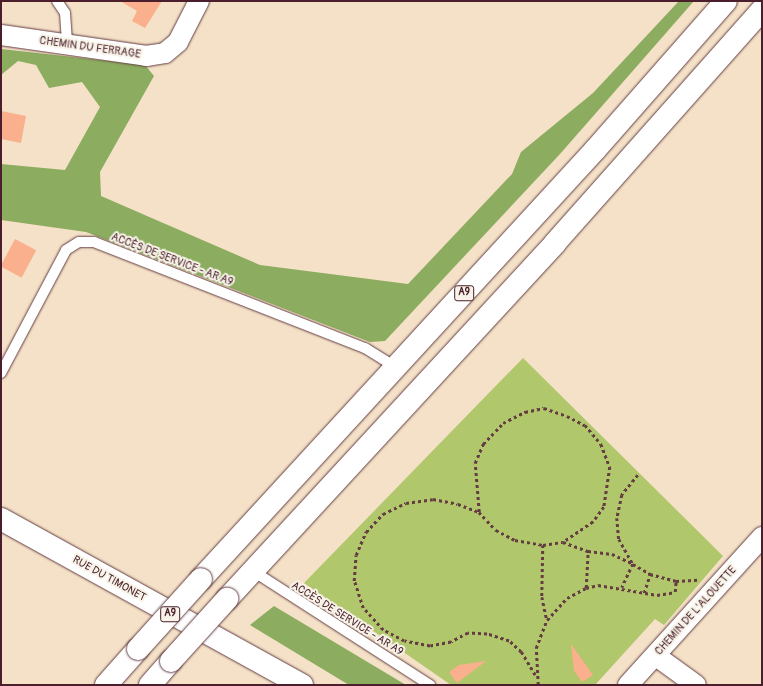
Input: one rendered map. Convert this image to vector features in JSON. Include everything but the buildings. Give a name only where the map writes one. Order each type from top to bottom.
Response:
[{"type":"main road","name":"A9","points":[[106,685],[726,1]]},
{"type":"main road","points":[[150,685],[575,221],[762,10]]},
{"type":"main road","name":"RUE DU TIMONET","points":[[1,519],[302,685]]},
{"type":"street","name":"CHEMIN DU FERRAGE","points":[[1,35],[146,56],[165,54],[178,42],[199,1]]},
{"type":"street","name":"CHEMIN DE L'ALOUETTE","points":[[628,685],[656,656],[762,537]]},
{"type":"street","points":[[656,656],[696,685]]},
{"type":"lane","points":[[57,1],[65,13],[67,45]]},
{"type":"lane","name":"ACCÈS DE SERVICE - AR A9","points":[[1,374],[66,250],[79,242],[94,242],[365,348],[395,367]]},
{"type":"lane","name":"ACCÈS DE SERVICE - AR A9","points":[[253,571],[430,685]]},
{"type":"path","points":[[479,512],[476,463],[482,444],[503,423],[525,412],[544,408],[567,416],[585,425],[601,444],[610,466],[604,507],[593,522],[564,542],[543,545],[515,540],[496,530],[479,512],[434,499],[406,503],[383,514],[366,532],[356,555],[354,581],[363,608],[383,630],[404,641],[430,646],[452,642],[468,633],[488,634],[509,641],[521,652],[535,675],[538,685]]},
{"type":"path","points":[[633,564],[619,539],[617,518],[622,495],[638,475]]},
{"type":"path","points":[[564,542],[588,551],[612,554],[650,574],[676,581],[698,580]]},
{"type":"path","points":[[543,545],[542,597],[547,620]]},
{"type":"path","points":[[586,588],[588,551]]},
{"type":"path","points":[[622,588],[633,564]]},
{"type":"path","points":[[644,593],[650,574]]},
{"type":"path","points":[[535,675],[536,648],[547,620],[567,598],[586,588],[622,588],[644,593],[675,592],[676,581]]},
{"type":"green space","points":[[679,1],[694,1],[560,154],[385,341],[370,342],[86,232],[1,220],[1,164],[65,170],[100,107],[82,82],[49,88],[36,65],[18,61],[1,75],[1,49],[145,65],[154,76],[100,172],[101,196],[260,265],[408,284],[512,174],[521,152],[593,93]]},
{"type":"green space","points":[[523,358],[723,556],[664,625],[655,619],[595,685],[451,685],[304,583]]},
{"type":"green space","points":[[274,606],[406,685],[349,685],[250,625]]}]
